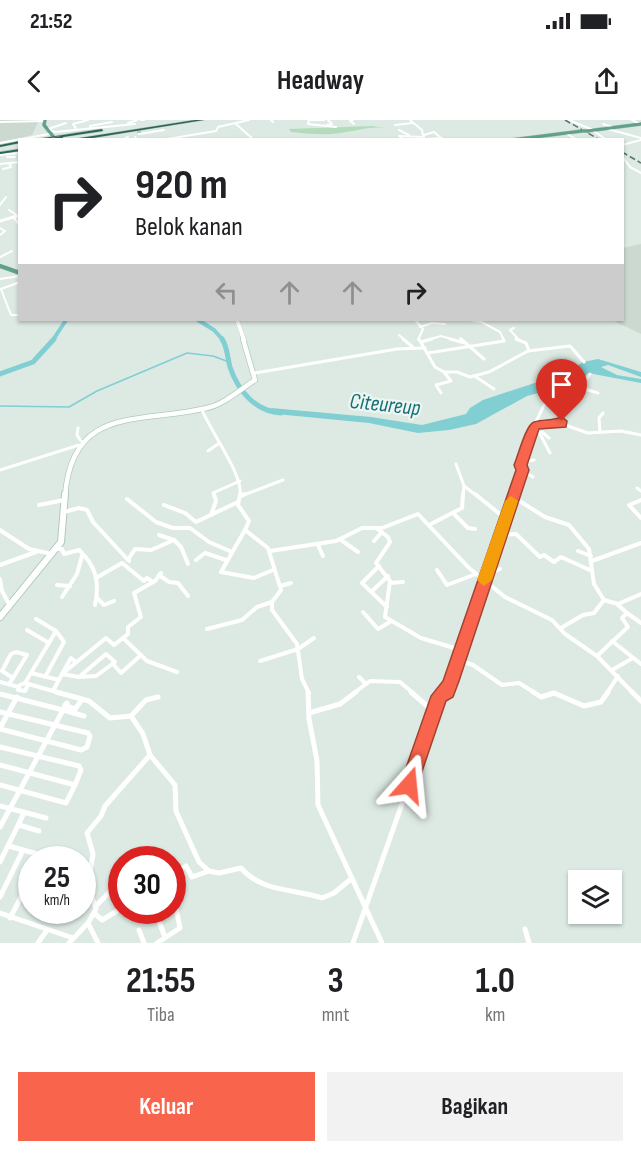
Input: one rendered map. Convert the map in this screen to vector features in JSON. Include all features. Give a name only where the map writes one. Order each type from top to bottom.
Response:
[{"type":"highway","points":[[52,135],[187,120]]},
{"type":"highway","points":[[82,138],[202,120]]},
{"type":"highway","points":[[104,138],[211,120]]},
{"type":"highway","points":[[52,135],[146,126]]},
{"type":"highway","points":[[0,150],[18,149]]},
{"type":"highway","points":[[0,150],[18,149]]},
{"type":"main road","points":[[45,121],[52,135]]},
{"type":"main road","points":[[527,138],[641,124]]},
{"type":"main road","points":[[0,266],[18,274]]},
{"type":"main road","points":[[0,617],[2,611],[58,549],[63,535],[66,478],[80,443],[104,427],[131,419],[202,410],[236,393],[255,380],[255,373],[237,321]]},
{"type":"street","points":[[126,125],[126,123],[137,120]]},
{"type":"street","points":[[176,138],[205,134],[249,120]]},
{"type":"street","points":[[318,125],[332,124],[326,120],[308,121],[308,124],[336,127]]},
{"type":"street","points":[[352,120],[354,124]]},
{"type":"street","points":[[410,120],[421,129],[424,137]]},
{"type":"street","points":[[569,120],[604,138]]},
{"type":"street","points":[[632,120],[641,124]]},
{"type":"street","points":[[0,122],[45,121]]},
{"type":"street","points":[[77,130],[73,124],[87,121],[93,123]]},
{"type":"street","points":[[90,129],[90,126],[112,122]]},
{"type":"street","points":[[52,135],[66,123]]},
{"type":"street","points":[[395,125],[413,123]]},
{"type":"street","points":[[614,123],[618,127]]},
{"type":"street","points":[[52,135],[55,132],[135,124]]},
{"type":"street","points":[[236,124],[252,138]]},
{"type":"street","points":[[404,124],[406,129],[404,131]]},
{"type":"street","points":[[603,124],[612,128]]},
{"type":"street","points":[[604,128],[641,139]]},
{"type":"street","points":[[140,132],[164,130]]},
{"type":"street","points":[[399,130],[409,135]]},
{"type":"street","points":[[140,132],[147,138]]},
{"type":"street","points":[[424,137],[434,132],[442,138]]},
{"type":"street","points":[[622,134],[628,132]]},
{"type":"street","points":[[566,133],[574,138]]},
{"type":"street","points":[[205,134],[208,137]]},
{"type":"street","points":[[402,138],[400,136],[442,138],[447,136]]},
{"type":"street","points":[[624,145],[641,139]]},
{"type":"street","points":[[15,158],[7,157],[0,150],[18,145]]},
{"type":"street","points":[[7,157],[18,150]]},
{"type":"street","points":[[624,159],[628,166],[641,173]]},
{"type":"street","points":[[0,164],[18,162]]},
{"type":"street","points":[[3,169],[12,168],[9,163]]},
{"type":"street","points":[[0,205],[6,197]]},
{"type":"street","points":[[9,210],[17,216]]},
{"type":"street","points":[[0,221],[17,216]]},
{"type":"street","points":[[0,235],[1,230]]},
{"type":"street","points":[[0,257],[12,251]]},
{"type":"street","points":[[0,271],[7,268]]},
{"type":"street","points":[[0,279],[18,275]]},
{"type":"street","points":[[18,283],[1,289],[6,295],[10,315],[18,315]]},
{"type":"street","points":[[0,301],[5,299]]},
{"type":"street","points":[[416,321],[422,330],[418,338],[432,363],[451,381],[436,385],[441,393]]},
{"type":"street","points":[[428,353],[504,341],[499,331],[481,321]]},
{"type":"street","points":[[420,327],[432,323],[445,324]]},
{"type":"street","points":[[514,328],[510,330],[516,339],[526,343],[529,351]]},
{"type":"street","points":[[399,334],[414,348]]},
{"type":"street","points":[[421,342],[441,336],[465,343]]},
{"type":"street","points":[[460,338],[484,359]]},
{"type":"street","points":[[476,376],[529,351],[570,346],[584,362]]},
{"type":"street","points":[[255,373],[425,348]]},
{"type":"street","points":[[444,372],[476,376],[494,389]]},
{"type":"street","points":[[354,943],[434,712],[440,696],[447,692],[501,535],[538,412],[546,407],[546,401],[577,387],[588,380],[590,374]]},
{"type":"street","points":[[577,387],[598,393]]},
{"type":"street","points":[[202,410],[218,444],[240,481],[238,505],[249,521],[221,572],[254,578],[273,570]]},
{"type":"street","points":[[600,432],[599,418],[603,412]]},
{"type":"street","points":[[560,418],[562,424]]},
{"type":"street","points":[[535,428],[562,424],[584,432],[621,431],[641,435]]},
{"type":"street","points":[[0,470],[80,443],[76,435],[78,428]]},
{"type":"street","points":[[535,428],[549,438]]},
{"type":"street","points":[[535,428],[550,453]]},
{"type":"street","points":[[208,451],[218,444]]},
{"type":"street","points":[[522,469],[525,460],[534,460]]},
{"type":"street","points":[[429,525],[464,506],[464,486],[456,464]]},
{"type":"street","points":[[522,469],[533,477]]},
{"type":"street","points":[[127,499],[147,517],[182,531],[240,499],[283,480]]},
{"type":"street","points":[[211,516],[216,501],[213,493],[240,481]]},
{"type":"street","points":[[464,486],[506,519]]},
{"type":"street","points":[[513,497],[545,517],[567,523],[589,549],[596,590],[604,600],[612,605],[618,605],[641,594]]},
{"type":"street","points":[[39,506],[64,500]]},
{"type":"street","points":[[641,501],[629,505],[641,518]]},
{"type":"street","points":[[164,505],[185,513],[195,522]]},
{"type":"street","points":[[63,513],[79,508],[87,510],[93,522],[110,536],[127,559]]},
{"type":"street","points":[[454,513],[468,528],[475,529]]},
{"type":"street","points":[[270,551],[341,540],[360,529],[382,528],[415,514],[429,525],[484,581],[506,597],[552,620],[565,634],[597,656],[641,701]]},
{"type":"street","points":[[189,527],[209,542],[232,552]]},
{"type":"street","points":[[375,528],[388,537],[390,545],[376,562],[388,576],[390,583],[388,608],[384,615],[390,622],[442,646],[461,650]]},
{"type":"street","points":[[0,530],[18,543],[53,555]]},
{"type":"street","points":[[207,629],[242,620],[257,607],[272,603],[279,594],[280,586],[273,570],[270,551],[245,530]]},
{"type":"street","points":[[374,541],[382,532]]},
{"type":"street","points":[[501,535],[516,534],[540,557],[544,555],[554,562],[562,558],[592,571]]},
{"type":"street","points":[[159,535],[174,540],[181,547],[188,564]]},
{"type":"street","points":[[153,582],[147,578],[144,581],[119,561],[127,559],[135,549],[152,549],[174,540]]},
{"type":"street","points":[[341,540],[358,552]]},
{"type":"street","points":[[578,551],[592,559],[641,543]]},
{"type":"street","points":[[318,545],[323,556]]},
{"type":"street","points":[[58,549],[62,549],[64,554],[79,550],[91,561],[99,588],[95,605]]},
{"type":"street","points":[[0,565],[37,551]]},
{"type":"street","points":[[195,560],[205,553],[226,560]]},
{"type":"street","points":[[62,597],[77,574],[82,555]]},
{"type":"street","points":[[96,578],[122,563]]},
{"type":"street","points":[[379,566],[362,582],[388,608]]},
{"type":"street","points":[[486,574],[500,569]]},
{"type":"street","points":[[437,570],[447,585],[477,574]]},
{"type":"street","points":[[53,691],[70,658],[76,662],[106,638],[114,645],[128,634],[128,627],[141,617],[134,593],[153,582],[160,574],[169,582],[178,583],[188,596]]},
{"type":"street","points":[[371,592],[388,576]]},
{"type":"street","points":[[0,579],[2,591],[9,604]]},
{"type":"street","points":[[390,583],[403,582]]},
{"type":"street","points":[[280,586],[291,583]]},
{"type":"street","points":[[57,585],[70,586]]},
{"type":"street","points":[[97,598],[104,605],[114,601]]},
{"type":"street","points":[[561,628],[583,615],[594,613],[604,600]]},
{"type":"street","points":[[272,603],[274,615],[289,632],[298,648],[302,679],[309,694],[309,713],[317,761],[318,805],[382,943]]},
{"type":"street","points":[[618,605],[641,623]]},
{"type":"street","points":[[363,612],[378,629],[390,622]]},
{"type":"street","points":[[597,656],[628,627],[622,618],[627,614]]},
{"type":"street","points":[[36,619],[56,631],[64,643],[45,676]]},
{"type":"street","points":[[27,630],[49,643]]},
{"type":"street","points":[[0,682],[26,690],[31,673],[56,631]]},
{"type":"street","points":[[123,638],[140,656],[177,672]]},
{"type":"street","points":[[260,660],[298,648],[314,638]]},
{"type":"street","points":[[612,641],[641,664]]},
{"type":"street","points":[[9,684],[13,678],[27,655],[16,652],[11,654],[2,671],[13,678]]},
{"type":"street","points":[[78,678],[106,654],[122,673],[140,656]]},
{"type":"street","points":[[612,670],[633,657]]},
{"type":"street","points":[[458,660],[472,665],[502,686],[519,683],[541,697],[554,693],[584,706],[601,702],[618,676]]},
{"type":"street","points":[[62,674],[85,680],[100,676],[113,664]]},
{"type":"street","points":[[31,673],[58,680]]},
{"type":"street","points":[[359,677],[366,684]]},
{"type":"street","points":[[309,713],[340,704],[370,681],[385,684],[395,680],[434,712]]},
{"type":"street","points":[[26,684],[89,700],[103,715],[110,718],[131,716],[146,700],[158,697]]},
{"type":"street","points":[[0,712],[8,714],[55,725],[88,733],[90,736],[87,747],[81,750],[0,728],[8,714],[20,689]]},
{"type":"street","points":[[0,694],[76,708],[81,701]]},
{"type":"street","points":[[65,706],[84,716]]},
{"type":"street","points":[[0,828],[65,706]]},
{"type":"street","points":[[131,716],[143,734],[150,755],[175,785],[178,814],[196,858],[209,871]]},
{"type":"street","points":[[0,747],[81,767],[66,803],[0,785]]},
{"type":"street","points":[[91,846],[87,833],[102,816],[105,806],[150,755]]},
{"type":"street","points":[[0,765],[75,785]]},
{"type":"street","points":[[0,806],[46,818]]},
{"type":"street","points":[[0,862],[24,813]]},
{"type":"street","points":[[19,825],[39,831]]},
{"type":"street","points":[[9,846],[18,849]]},
{"type":"street","points":[[0,897],[18,860]]},
{"type":"street","points":[[186,866],[192,877],[209,871],[219,873],[241,868],[257,882],[273,888],[305,891],[322,898],[334,893],[351,879]]},
{"type":"street","points":[[96,908],[108,895]]},
{"type":"street","points":[[10,918],[18,903]]},
{"type":"street","points":[[96,911],[102,920],[108,916]]},
{"type":"street","points":[[0,913],[71,941],[87,924]]},
{"type":"street","points":[[88,924],[98,943]]},
{"type":"street","points":[[160,924],[165,937]]},
{"type":"street","points":[[157,943],[180,928],[179,924]]},
{"type":"street","points":[[525,929],[529,943]]},
{"type":"street","points":[[38,943],[47,930]]},
{"type":"street","points":[[139,930],[144,943]]},
{"type":"shaded area","points":[[0,120],[39,120],[32,135],[0,142]]},
{"type":"shaded area","points":[[641,244],[641,334],[614,321],[624,321],[624,248]]},
{"type":"green space","points":[[372,126],[386,128],[325,134],[291,132],[289,129]]},
{"type":"water","points":[[598,359],[641,372],[641,377],[608,365],[601,367],[617,375],[641,379],[641,383],[588,373],[582,379],[527,396],[476,424],[418,433],[369,423],[276,414],[271,408],[371,417],[422,425],[466,414],[470,408],[483,400],[568,372],[583,362]]},
{"type":"waterway","name":"Citeureup","points":[[53,340],[65,321]]},
{"type":"waterway","name":"Citeureup","points":[[200,321],[214,330],[223,340]]},
{"type":"waterway","name":"Citeureup","points":[[0,374],[33,362],[54,339]]},
{"type":"waterway","name":"Citeureup","points":[[222,339],[233,376],[243,392],[263,408],[281,413]]},
{"type":"waterway","points":[[0,406],[69,407],[97,391],[187,353],[213,356],[229,362]]},
{"type":"railway","points":[[565,120],[596,138]]},
{"type":"railway","points":[[624,153],[641,163]]},
{"type":"slow traffic","points":[[484,580],[511,501]]},
{"type":"route","points":[[409,785],[440,696],[447,692],[451,681],[501,535],[534,426],[562,424],[562,421]]}]
